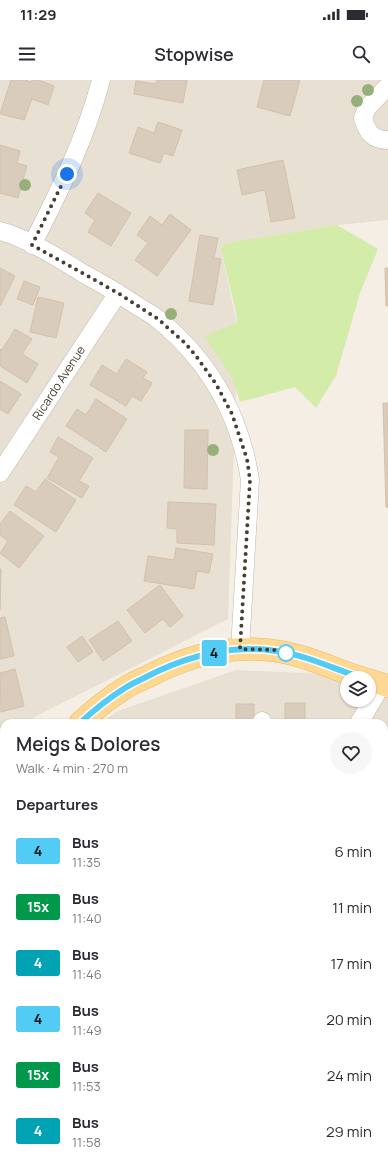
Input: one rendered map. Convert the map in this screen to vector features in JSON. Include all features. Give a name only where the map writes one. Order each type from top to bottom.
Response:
[{"type":"main road","points":[[85,719],[126,687],[163,668],[192,658],[221,651],[240,649],[275,650],[304,657],[344,671]]},
{"type":"street","points":[[32,245],[67,174],[82,138],[101,80]]},
{"type":"street","points":[[388,86],[367,108],[363,118],[366,129],[374,138],[388,140]]},
{"type":"street","points":[[0,231],[32,245],[118,293],[158,319],[186,344],[216,384],[232,414],[247,459],[250,480],[240,649]]},
{"type":"street","name":"Ricardo Avenue","points":[[2,466],[118,293]]},
{"type":"street","points":[[361,719],[365,707]]},
{"type":"shaded area","points":[[0,80],[388,80],[388,220],[337,225],[220,245],[237,324],[216,353],[232,377],[236,389],[228,619],[31,719],[0,719]]},
{"type":"shaded area","points":[[236,670],[340,675],[340,707],[376,707],[376,676],[388,677],[388,719],[106,719],[118,711]]},
{"type":"green space","points":[[337,225],[378,249],[360,293],[336,376],[316,408],[295,387],[240,402],[232,377],[204,336],[237,323],[236,312],[220,245]]},
{"type":"building","points":[[11,80],[25,80],[31,82],[32,80],[39,80],[54,86],[48,105],[32,99],[24,120],[0,114]]},
{"type":"building","points":[[157,80],[187,80],[183,103],[134,94],[136,81],[156,84]]},
{"type":"building","points":[[264,80],[300,80],[290,116],[257,107]]},
{"type":"building","points":[[158,122],[182,130],[173,156],[164,153],[160,163],[129,153],[138,127],[154,133]]},
{"type":"building","points":[[0,145],[20,151],[17,163],[27,166],[18,198],[0,193]]},
{"type":"building","points":[[283,160],[295,218],[271,222],[265,190],[242,195],[237,170]]},
{"type":"building","points":[[98,193],[131,213],[111,246],[88,232],[95,220],[85,213]]},
{"type":"building","points":[[170,214],[191,230],[157,276],[135,260],[148,243],[137,235],[150,216],[162,225]]},
{"type":"building","points":[[200,235],[218,238],[214,258],[221,259],[213,305],[189,301]]},
{"type":"building","points":[[0,268],[15,276],[0,306]]},
{"type":"building","points":[[385,268],[388,268],[388,306],[386,306]]},
{"type":"building","points":[[24,281],[40,287],[33,305],[17,299]]},
{"type":"building","points":[[38,297],[64,303],[56,338],[30,332]]},
{"type":"building","points":[[15,329],[32,339],[22,354],[38,364],[27,383],[0,366],[0,349],[2,350]]},
{"type":"building","points":[[126,359],[147,372],[143,378],[152,383],[141,401],[132,396],[126,406],[90,385],[102,365],[117,374]]},
{"type":"building","points":[[0,381],[21,394],[8,414],[0,409]]},
{"type":"building","points":[[96,399],[127,419],[106,452],[66,426],[77,409],[86,415]]},
{"type":"building","points":[[383,403],[388,403],[388,507],[386,507]]},
{"type":"building","points":[[185,430],[208,430],[207,489],[184,488]]},
{"type":"building","points":[[58,437],[93,458],[79,481],[89,486],[82,498],[47,478],[59,457],[50,452]]},
{"type":"building","points":[[45,479],[76,500],[56,532],[14,505],[26,486],[36,492]]},
{"type":"building","points":[[168,502],[216,504],[214,545],[177,543],[177,529],[167,528]]},
{"type":"building","points":[[10,511],[44,536],[19,568],[0,553],[8,541],[0,535],[0,524]]},
{"type":"building","points":[[176,548],[213,554],[209,573],[197,571],[194,589],[144,581],[148,556],[174,560]]},
{"type":"building","points":[[0,569],[1,569],[0,610]]},
{"type":"building","points":[[160,585],[183,616],[170,627],[163,619],[145,633],[127,610]]},
{"type":"building","points":[[5,617],[14,656],[0,659],[0,618]]},
{"type":"building","points":[[118,621],[132,641],[103,661],[89,640]]},
{"type":"building","points":[[82,636],[93,652],[78,662],[67,647]]},
{"type":"building","points":[[15,669],[24,706],[1,712],[0,673]]},
{"type":"building","points":[[285,703],[305,703],[305,719],[285,719]]},
{"type":"building","points":[[236,704],[254,704],[254,719],[236,719]]},
{"type":"bus line","name":"4","points":[[85,719],[126,687],[163,668],[192,658],[221,651],[240,649],[275,650],[304,657],[341,671]]},
{"type":"route","points":[[67,174],[32,245],[118,293],[158,319],[186,344],[216,384],[232,414],[247,459],[250,480],[240,649],[275,650],[290,654],[286,653]]}]
